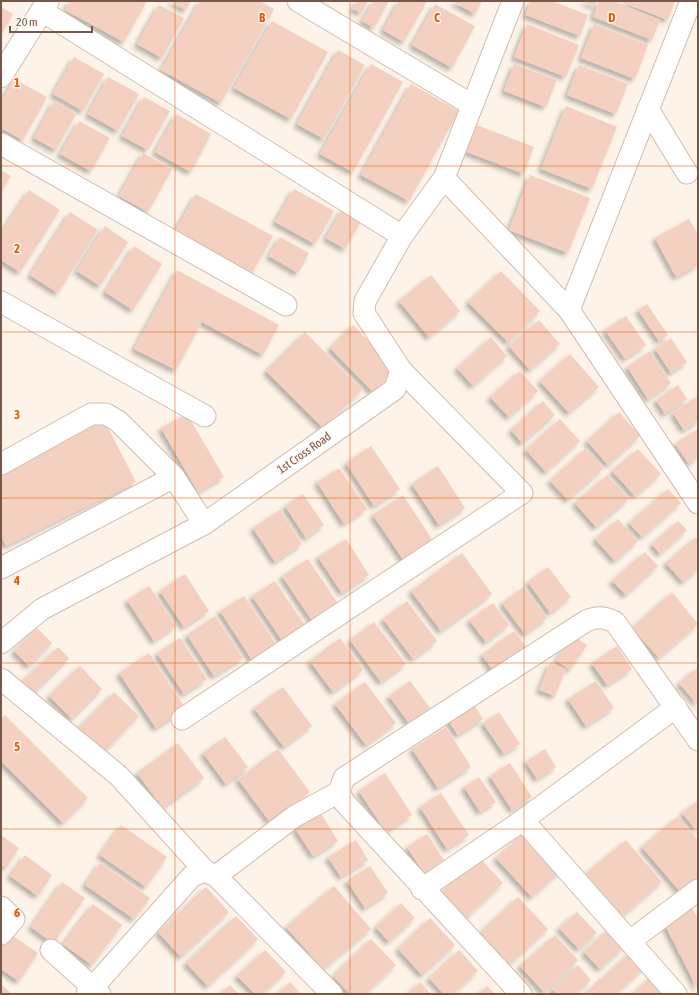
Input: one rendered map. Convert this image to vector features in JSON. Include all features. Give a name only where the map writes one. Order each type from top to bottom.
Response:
[{"type":"street","points":[[298,1],[472,105]]},
{"type":"street","points":[[182,719],[522,493],[401,370],[364,313],[365,301],[369,291],[402,236],[444,178],[513,1]]},
{"type":"street","points":[[569,310],[691,1]]},
{"type":"street","points":[[1,76],[45,6],[402,236]]},
{"type":"street","points":[[648,109],[687,173]]},
{"type":"street","points":[[1,144],[286,305]]},
{"type":"street","points":[[444,178],[569,310],[698,503]]},
{"type":"street","points":[[1,302],[205,416]]},
{"type":"street","name":"1st Cross Road","points":[[1,643],[42,610],[204,524],[395,389],[401,370]]},
{"type":"street","points":[[1,464],[91,414],[106,414],[118,421],[174,477],[204,524]]},
{"type":"street","points":[[1,568],[174,477]]},
{"type":"street","points":[[51,950],[93,992],[192,876],[210,873],[295,816],[339,792],[344,778],[355,769],[586,621],[596,617],[605,617],[615,622],[698,740]]},
{"type":"street","points":[[1,679],[119,776],[210,873],[332,994]]},
{"type":"street","points":[[422,889],[523,820],[676,707]]},
{"type":"street","points":[[339,792],[344,802],[422,889],[521,994]]},
{"type":"street","points":[[523,820],[676,994]]},
{"type":"street","points":[[630,941],[698,890]]},
{"type":"street","points":[[1,907],[14,918],[1,934]]},
{"type":"building","points":[[70,1],[147,1],[124,42],[65,10]]},
{"type":"building","points":[[170,1],[191,1],[186,10]]},
{"type":"building","points":[[200,1],[260,1],[274,9],[221,103],[161,70]]},
{"type":"building","points":[[357,1],[368,1],[361,13],[353,9]]},
{"type":"building","points":[[374,1],[389,1],[374,28],[362,21]]},
{"type":"building","points":[[399,1],[427,1],[404,42],[383,30]]},
{"type":"building","points":[[452,1],[482,1],[475,14]]},
{"type":"building","points":[[531,1],[552,1],[588,15],[580,36],[526,15]]},
{"type":"building","points":[[582,1],[596,1],[595,6]]},
{"type":"building","points":[[599,1],[613,1],[660,20],[652,40],[593,17]]},
{"type":"building","points":[[619,1],[675,1],[668,20]]},
{"type":"building","points":[[435,4],[475,26],[452,68],[412,45]]},
{"type":"building","points":[[159,5],[184,18],[162,58],[137,44]]},
{"type":"building","points":[[1,7],[13,14],[1,35]]},
{"type":"building","points":[[272,21],[328,52],[291,119],[234,88]]},
{"type":"building","points":[[527,24],[579,45],[566,77],[514,57]]},
{"type":"building","points":[[594,24],[648,45],[635,79],[581,58]]},
{"type":"building","points":[[338,50],[365,65],[324,139],[297,124]]},
{"type":"building","points":[[74,57],[104,74],[83,111],[53,94]]},
{"type":"building","points":[[371,64],[403,82],[353,172],[320,154]]},
{"type":"building","points":[[514,64],[557,80],[546,107],[504,91]]},
{"type":"building","points":[[579,65],[628,84],[616,114],[567,95]]},
{"type":"building","points":[[108,77],[139,94],[118,131],[88,114]]},
{"type":"building","points":[[14,79],[47,97],[23,140],[1,128],[1,102]]},
{"type":"building","points":[[411,84],[459,111],[409,201],[361,175]]},
{"type":"building","points":[[144,97],[170,111],[148,150],[122,136]]},
{"type":"building","points":[[54,101],[76,114],[56,150],[34,138]]},
{"type":"building","points":[[566,106],[617,127],[592,189],[541,169]]},
{"type":"building","points":[[176,114],[211,134],[191,172],[155,152]]},
{"type":"building","points":[[79,121],[110,138],[91,171],[60,154]]},
{"type":"building","points":[[477,125],[534,147],[524,174],[467,152]]},
{"type":"building","points":[[143,153],[172,169],[148,212],[119,196]]},
{"type":"building","points":[[1,170],[11,176],[1,192]]},
{"type":"building","points":[[530,175],[590,198],[568,253],[509,230]]},
{"type":"building","points":[[294,189],[334,211],[315,244],[275,222]]},
{"type":"building","points":[[29,190],[60,210],[20,272],[1,260],[1,233]]},
{"type":"building","points":[[196,194],[273,236],[252,273],[176,230]]},
{"type":"building","points":[[342,209],[362,220],[345,249],[326,238]]},
{"type":"building","points":[[70,212],[98,230],[58,293],[30,275]]},
{"type":"building","points":[[689,219],[698,234],[698,265],[676,277],[655,238]]},
{"type":"building","points":[[105,226],[128,242],[100,286],[77,271]]},
{"type":"building","points":[[280,237],[309,253],[298,273],[269,256]]},
{"type":"building","points":[[134,246],[162,264],[133,310],[105,292]]},
{"type":"building","points":[[177,270],[279,325],[263,355],[202,322],[176,370],[134,349]]},
{"type":"building","points":[[501,271],[540,311],[508,342],[468,302]]},
{"type":"building","points":[[431,275],[460,311],[429,337],[399,301]]},
{"type":"building","points":[[647,304],[668,335],[659,341],[638,310]]},
{"type":"building","points":[[626,316],[646,345],[625,359],[605,330]]},
{"type":"building","points":[[539,320],[560,344],[530,370],[509,346]]},
{"type":"building","points":[[353,325],[396,369],[373,392],[330,348]]},
{"type":"building","points":[[305,332],[362,390],[323,428],[266,371]]},
{"type":"building","points":[[491,337],[507,356],[473,386],[457,368]]},
{"type":"building","points":[[671,338],[687,362],[671,373],[655,349]]},
{"type":"building","points":[[650,351],[671,383],[648,399],[627,367]]},
{"type":"building","points":[[570,354],[599,387],[569,413],[540,381]]},
{"type":"building","points":[[520,371],[538,391],[509,417],[490,397]]},
{"type":"building","points":[[678,385],[687,399],[665,414],[656,400]]},
{"type":"building","points":[[698,396],[698,421],[684,430],[673,413]]},
{"type":"building","points":[[543,401],[555,415],[522,443],[511,430]]},
{"type":"building","points":[[619,412],[640,436],[608,465],[587,441]]},
{"type":"building","points":[[187,414],[224,477],[198,492],[161,428]]},
{"type":"building","points":[[560,419],[580,441],[546,472],[526,450]]},
{"type":"building","points":[[104,420],[136,482],[6,546],[1,535],[1,472]]},
{"type":"building","points":[[698,429],[698,457],[689,464],[675,444]]},
{"type":"building","points":[[371,446],[400,489],[374,506],[346,463]]},
{"type":"building","points":[[586,448],[604,468],[568,500],[550,481]]},
{"type":"building","points":[[638,449],[661,474],[635,496],[612,471]]},
{"type":"building","points":[[438,466],[465,508],[439,525],[412,484]]},
{"type":"building","points":[[339,468],[367,509],[344,524],[317,482]]},
{"type":"building","points":[[607,475],[629,499],[596,527],[575,503]]},
{"type":"building","points":[[668,489],[681,503],[642,537],[629,523]]},
{"type":"building","points":[[303,494],[324,525],[306,538],[285,506]]},
{"type":"building","points":[[403,495],[435,544],[406,564],[373,515]]},
{"type":"building","points":[[280,510],[302,544],[275,562],[253,528]]},
{"type":"building","points":[[618,519],[638,541],[615,561],[595,539]]},
{"type":"building","points":[[678,521],[687,530],[660,554],[652,544]]},
{"type":"building","points":[[696,537],[698,540],[698,569],[683,582],[666,563]]},
{"type":"building","points":[[346,539],[369,575],[342,593],[318,557]]},
{"type":"building","points":[[645,552],[658,566],[626,595],[612,581]]},
{"type":"building","points":[[462,553],[492,594],[441,631],[411,591]]},
{"type":"building","points":[[308,559],[341,608],[315,625],[282,576]]},
{"type":"building","points":[[548,567],[571,597],[550,613],[528,582]]},
{"type":"building","points":[[185,574],[209,611],[184,627],[160,591]]},
{"type":"building","points":[[275,581],[306,627],[283,642],[252,596]]},
{"type":"building","points":[[149,586],[176,626],[154,641],[127,600]]},
{"type":"building","points":[[524,587],[547,618],[525,634],[502,603]]},
{"type":"building","points":[[672,592],[698,624],[659,658],[632,628]]},
{"type":"building","points":[[244,596],[276,644],[252,660],[220,611]]},
{"type":"building","points":[[407,601],[437,641],[413,659],[383,619]]},
{"type":"building","points":[[493,603],[509,625],[486,642],[469,620]]},
{"type":"building","points":[[215,616],[243,658],[214,676],[187,635]]},
{"type":"building","points":[[374,622],[406,664],[381,682],[350,640]]},
{"type":"building","points":[[37,628],[52,643],[29,666],[14,651]]},
{"type":"building","points":[[514,631],[527,648],[494,672],[482,655]]},
{"type":"building","points":[[573,636],[587,645],[570,670],[556,660]]},
{"type":"building","points":[[180,638],[207,679],[184,694],[157,653]]},
{"type":"building","points":[[340,638],[363,670],[333,692],[310,661]]},
{"type":"building","points":[[617,646],[632,669],[607,685],[592,663]]},
{"type":"building","points":[[58,647],[69,658],[30,697],[19,685]]},
{"type":"building","points":[[149,653],[186,709],[156,728],[119,673]]},
{"type":"building","points":[[550,663],[566,669],[555,696],[539,690]]},
{"type":"building","points":[[80,666],[102,689],[72,719],[49,696]]},
{"type":"building","points":[[698,667],[698,705],[679,683]]},
{"type":"building","points":[[410,681],[430,708],[409,723],[389,696]]},
{"type":"building","points":[[596,681],[614,708],[586,726],[568,699]]},
{"type":"building","points":[[365,682],[396,723],[366,745],[335,704]]},
{"type":"building","points":[[283,687],[312,726],[284,747],[254,708]]},
{"type":"building","points":[[114,692],[139,716],[102,754],[78,729]]},
{"type":"building","points":[[471,700],[483,719],[458,735],[445,716]]},
{"type":"building","points":[[499,712],[520,744],[504,754],[483,723]]},
{"type":"building","points":[[5,715],[88,798],[63,823],[1,761],[1,719]]},
{"type":"building","points":[[446,727],[471,767],[438,788],[412,749]]},
{"type":"building","points":[[225,737],[248,767],[226,784],[203,753]]},
{"type":"building","points":[[178,743],[204,778],[163,808],[137,773]]},
{"type":"building","points":[[278,749],[310,792],[270,822],[238,779]]},
{"type":"building","points":[[545,749],[556,767],[537,779],[526,762]]},
{"type":"building","points":[[510,763],[532,797],[512,810],[490,776]]},
{"type":"building","points":[[385,773],[412,815],[386,832],[359,791]]},
{"type":"building","points":[[479,777],[496,802],[480,812],[464,787]]},
{"type":"building","points":[[441,793],[469,835],[447,849],[420,807]]},
{"type":"building","points":[[698,800],[698,832],[682,813]]},
{"type":"building","points":[[320,812],[338,841],[313,856],[295,828]]},
{"type":"building","points":[[678,816],[698,840],[698,882],[683,895],[642,847]]},
{"type":"building","points":[[121,825],[167,857],[146,887],[100,855]]},
{"type":"building","points":[[527,830],[563,869],[532,897],[496,858]]},
{"type":"building","points":[[427,834],[444,860],[424,873],[407,847]]},
{"type":"building","points":[[1,835],[19,848],[6,868],[1,865]]},
{"type":"building","points":[[356,840],[368,860],[341,877],[328,857]]},
{"type":"building","points":[[626,840],[662,882],[621,917],[585,874]]},
{"type":"building","points":[[25,855],[52,875],[38,896],[10,876]]},
{"type":"building","points":[[479,857],[503,883],[466,918],[441,892]]},
{"type":"building","points":[[100,863],[150,898],[134,919],[85,885]]},
{"type":"building","points":[[370,866],[388,893],[365,908],[347,881]]},
{"type":"building","points":[[62,882],[85,898],[53,943],[31,927]]},
{"type":"building","points":[[334,886],[371,929],[323,969],[286,927]]},
{"type":"building","points":[[206,887],[229,912],[181,957],[158,932]]},
{"type":"building","points":[[518,897],[548,929],[507,967],[477,935]]},
{"type":"building","points":[[401,903],[415,918],[389,942],[376,927]]},
{"type":"building","points":[[93,904],[122,925],[92,965],[63,944]]},
{"type":"building","points":[[691,905],[698,919],[698,990],[662,919]]},
{"type":"building","points":[[577,912],[597,933],[579,949],[559,928]]},
{"type":"building","points":[[236,916],[258,939],[208,986],[186,963]]},
{"type":"building","points":[[430,918],[455,945],[422,975],[398,949]]},
{"type":"building","points":[[610,928],[626,945],[600,969],[584,952]]},
{"type":"building","points":[[10,934],[38,953],[19,981],[1,969],[1,947]]},
{"type":"building","points":[[555,935],[578,960],[544,992],[520,966]]},
{"type":"building","points":[[371,939],[396,965],[365,994],[350,994],[333,976]]},
{"type":"building","points":[[265,950],[286,972],[262,994],[255,994],[237,976]]},
{"type":"building","points":[[459,950],[478,971],[453,994],[444,994],[429,978]]},
{"type":"building","points":[[633,950],[647,965],[616,994],[585,994]]},
{"type":"building","points":[[578,965],[591,980],[576,994],[557,994],[552,989]]},
{"type":"building","points":[[656,973],[675,994],[632,994]]},
{"type":"building","points":[[290,982],[301,994],[277,994]]},
{"type":"building","points":[[420,982],[431,994],[408,994]]},
{"type":"building","points":[[1,984],[12,994],[1,994]]},
{"type":"building","points":[[230,985],[239,994],[220,994]]},
{"type":"building","points":[[487,986],[495,994],[478,994]]}]
